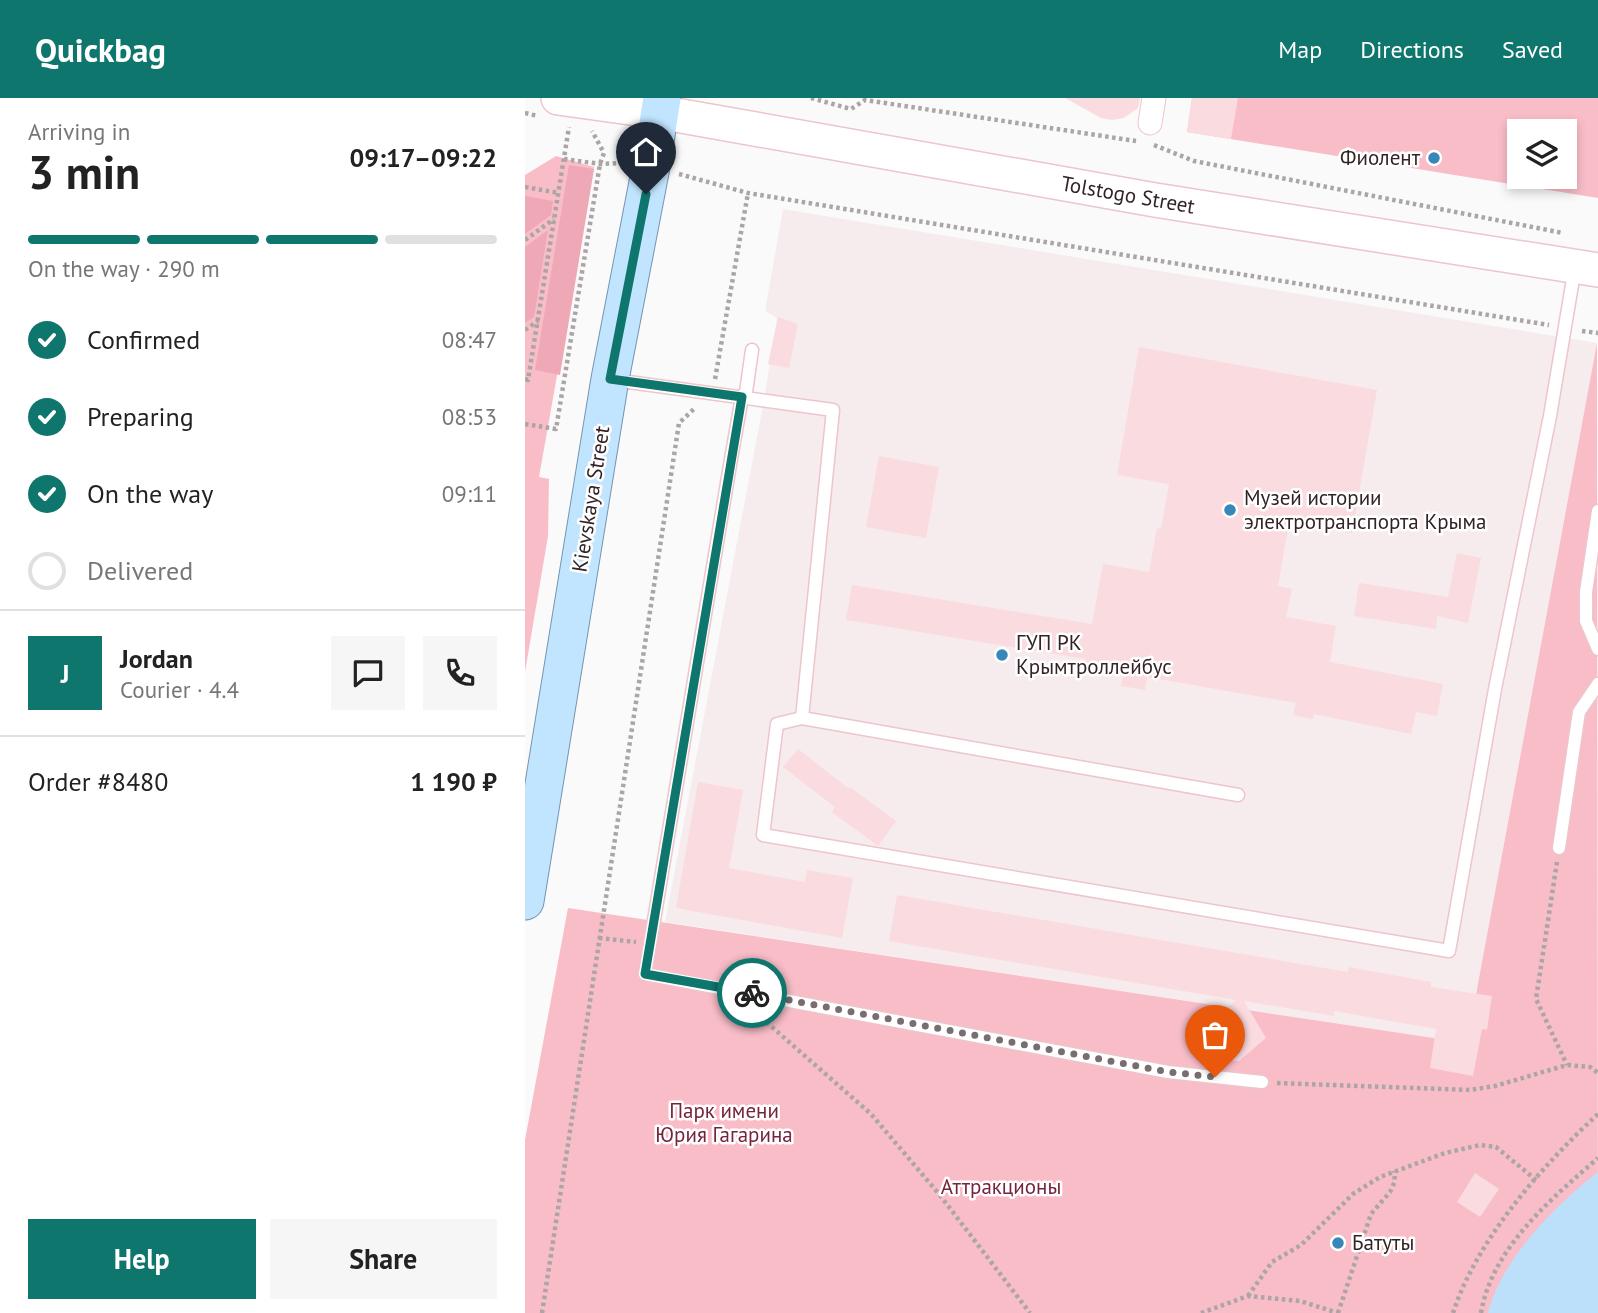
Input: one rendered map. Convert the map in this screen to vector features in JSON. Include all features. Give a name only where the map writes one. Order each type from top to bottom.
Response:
[{"type":"main road","name":"Tolstogo Street","points":[[564,111],[660,105],[1155,200],[1581,257]]},
{"type":"main road","name":"Kievskaya Street","points":[[525,901],[610,379],[660,105]]},
{"type":"street","points":[[1146,136],[1154,98]]},
{"type":"lane","points":[[1238,795],[802,718],[777,724],[763,835],[1449,951],[1495,689],[1581,257]]},
{"type":"lane","points":[[752,350],[645,974],[1168,1072],[1262,1083]]},
{"type":"lane","points":[[610,379],[834,410],[802,718]]},
{"type":"lane","points":[[1598,511],[1586,592],[1586,621],[1598,649]]},
{"type":"lane","points":[[1559,848],[1579,712],[1598,684]]},
{"type":"path","points":[[811,98],[851,109],[865,100],[1146,136],[1194,161],[1581,257]]},
{"type":"path","points":[[525,379],[528,380],[559,193],[564,111]]},
{"type":"path","points":[[525,424],[557,429],[604,153],[595,134],[585,125]]},
{"type":"path","points":[[678,174],[748,193],[1598,333]]},
{"type":"path","points":[[525,187],[559,193]]},
{"type":"path","points":[[713,393],[748,193]]},
{"type":"path","points":[[525,240],[554,219]]},
{"type":"path","points":[[525,330],[538,321]]},
{"type":"path","points":[[541,1313],[678,423]]},
{"type":"path","points":[[1559,848],[1543,937],[1536,999],[1567,1065]]},
{"type":"path","points":[[599,938],[651,944]]},
{"type":"path","points":[[729,989],[870,1114],[939,1194],[1030,1313]]},
{"type":"path","points":[[1262,1083],[1470,1090],[1495,1086],[1567,1065],[1590,1067],[1598,1073]]},
{"type":"path","points":[[1453,1313],[1502,1220],[1569,1141],[1598,1114]]},
{"type":"path","points":[[1248,1296],[1272,1262],[1301,1245],[1353,1194],[1394,1171],[1445,1153],[1480,1145],[1496,1147],[1536,1180]]},
{"type":"path","points":[[1481,1313],[1483,1297],[1521,1233],[1561,1191],[1598,1158]]},
{"type":"path","points":[[1201,1313],[1248,1296],[1300,1301],[1338,1313],[1371,1214],[1390,1192],[1395,1181],[1394,1171]]},
{"type":"shaded area","points":[[569,165],[594,169],[560,375],[535,370]]},
{"type":"shaded area","points":[[525,196],[553,201],[551,215],[525,234]]},
{"type":"shaded area","points":[[783,209],[1597,343],[1467,1043],[665,922],[764,400],[777,318],[765,311]]},
{"type":"shaded area","points":[[548,230],[534,317],[525,323],[525,247]]},
{"type":"green space","name":"Фиолент","points":[[1192,98],[1598,98],[1598,198],[1542,189],[1577,189],[1577,119],[1507,119],[1507,183],[1187,132]]},
{"type":"green space","points":[[556,156],[594,167],[539,477],[549,479],[548,536],[525,672],[525,175]]},
{"type":"green space","name":"Парк имени Юрия Гагарина","points":[[1597,343],[1598,1313],[525,1313],[525,1140],[568,908],[1467,1043]]},
{"type":"water","points":[[1598,1172],[1598,1313],[1488,1313],[1495,1293],[1517,1254],[1548,1217]]},
{"type":"building","points":[[1065,98],[1140,98],[1138,108],[1124,118],[1112,120],[1101,118]]},
{"type":"building","points":[[1192,98],[1238,98],[1231,139],[1187,132]]},
{"type":"building","points":[[778,317],[798,324],[789,368],[768,364]]},
{"type":"building","points":[[1139,347],[1377,390],[1352,533],[1289,522],[1278,586],[1292,589],[1286,617],[1336,626],[1330,662],[1443,684],[1437,716],[1416,712],[1411,734],[1314,714],[1313,719],[1293,715],[1296,703],[1147,677],[1145,690],[1121,686],[1124,672],[1085,666],[1086,659],[846,620],[852,585],[1092,624],[1103,564],[1149,572],[1157,528],[1161,529],[1169,484],[1117,475]]},
{"type":"building","points":[[879,456],[939,467],[926,538],[866,527]]},
{"type":"building","points":[[1457,553],[1481,558],[1468,623],[1437,616],[1436,629],[1354,616],[1359,583],[1448,597]]},
{"type":"building","points":[[798,749],[896,821],[878,846],[832,812],[835,807],[783,767]]},
{"type":"building","points":[[698,782],[743,790],[729,868],[805,882],[807,870],[853,878],[842,938],[676,908]]},
{"type":"building","points":[[897,895],[1348,972],[1349,967],[1431,982],[1431,987],[1492,996],[1487,1030],[1482,1029],[1473,1076],[1430,1068],[1436,1029],[1334,1011],[1334,1016],[1244,1001],[1266,1038],[1239,1061],[1226,1060],[1202,1038],[1203,1027],[1236,1000],[889,941]]},
{"type":"building","points":[[1475,1173],[1499,1189],[1480,1217],[1457,1202]]},
{"type":"way so far","points":[[752,993],[1168,1072],[1215,1077]]},
{"type":"place","name":"Фиолент","points":[[1434,158]]},
{"type":"place","name":"Музей истории электротранспорта Крыма","points":[[1230,510]]},
{"type":"place","name":"ГУП РК Крымтроллейбус","points":[[1002,655]]},
{"type":"place","name":"Батуты","points":[[1338,1243]]},
{"type":"route","points":[[646,194],[610,379],[742,397],[645,974],[752,993]]},
{"type":"park label","name":"Аттракционы","points":[[1001,1187]]}]
